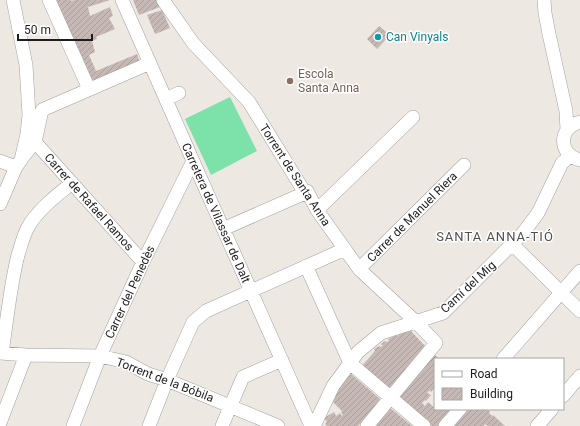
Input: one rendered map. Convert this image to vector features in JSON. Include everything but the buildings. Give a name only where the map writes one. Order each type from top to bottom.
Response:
[{"type":"street","points":[[0,204],[18,163],[27,134],[28,82],[13,0]]},
{"type":"street","points":[[49,0],[89,89]]},
{"type":"street","name":"Carretera de Vilassar de Dalt","points":[[122,0],[152,58],[166,99],[193,162],[311,426]]},
{"type":"street","name":"Torrent de Santa Anna","points":[[163,0],[193,43],[248,102],[305,193],[307,191],[317,210],[359,269],[416,322],[436,343],[391,398]]},
{"type":"street","points":[[544,0],[549,34],[566,111],[567,130]]},
{"type":"street","points":[[18,163],[35,142],[42,110],[152,58]]},
{"type":"street","points":[[166,99],[180,94]]},
{"type":"street","points":[[566,111],[580,122]]},
{"type":"street","points":[[317,210],[413,117]]},
{"type":"street","points":[[575,158],[566,150],[563,144],[567,130],[570,126],[580,122]]},
{"type":"street","name":"Carrer de Rafael Ramos","points":[[35,142],[143,262]]},
{"type":"street","name":"Camí del Mig","points":[[314,426],[333,386],[358,352],[381,333],[443,313],[523,233],[538,212],[562,163],[575,158]]},
{"type":"street","points":[[0,161],[18,163]]},
{"type":"street","name":"Carrer del Penedès","points":[[73,426],[100,356],[143,262],[193,162]]},
{"type":"street","name":"Carrer de Manuel Riera","points":[[359,269],[464,165]]},
{"type":"street","points":[[1,353],[14,271],[20,247],[27,228],[36,215],[48,203],[72,183]]},
{"type":"street","points":[[223,229],[305,193]]},
{"type":"street","points":[[512,244],[580,311]]},
{"type":"street","points":[[149,426],[167,380],[193,322],[206,311],[345,249]]},
{"type":"street","points":[[306,266],[350,363],[424,426]]},
{"type":"street","points":[[504,358],[580,271]]},
{"type":"street","name":"Torrent de la Bóbila","points":[[1,353],[26,355],[100,356],[126,362],[148,374],[167,380],[278,426]]},
{"type":"street","points":[[0,423],[26,355]]},
{"type":"street","points":[[222,426],[243,377],[282,360]]},
{"type":"street","points":[[564,395],[580,376]]},
{"type":"street","points":[[367,426],[391,398]]},
{"type":"street","points":[[445,426],[459,410]]},
{"type":"street","points":[[537,426],[551,410]]},
{"type":"green space","points":[[230,97],[257,151],[211,175],[185,119]]},
{"type":"place","name":"Can Vinyals","points":[[378,37]]},
{"type":"place","name":"Escola Santa Anna","points":[[290,81]]},
{"type":"district","name":"SANTA ANNA-TIÓ","points":[[495,236]]}]
